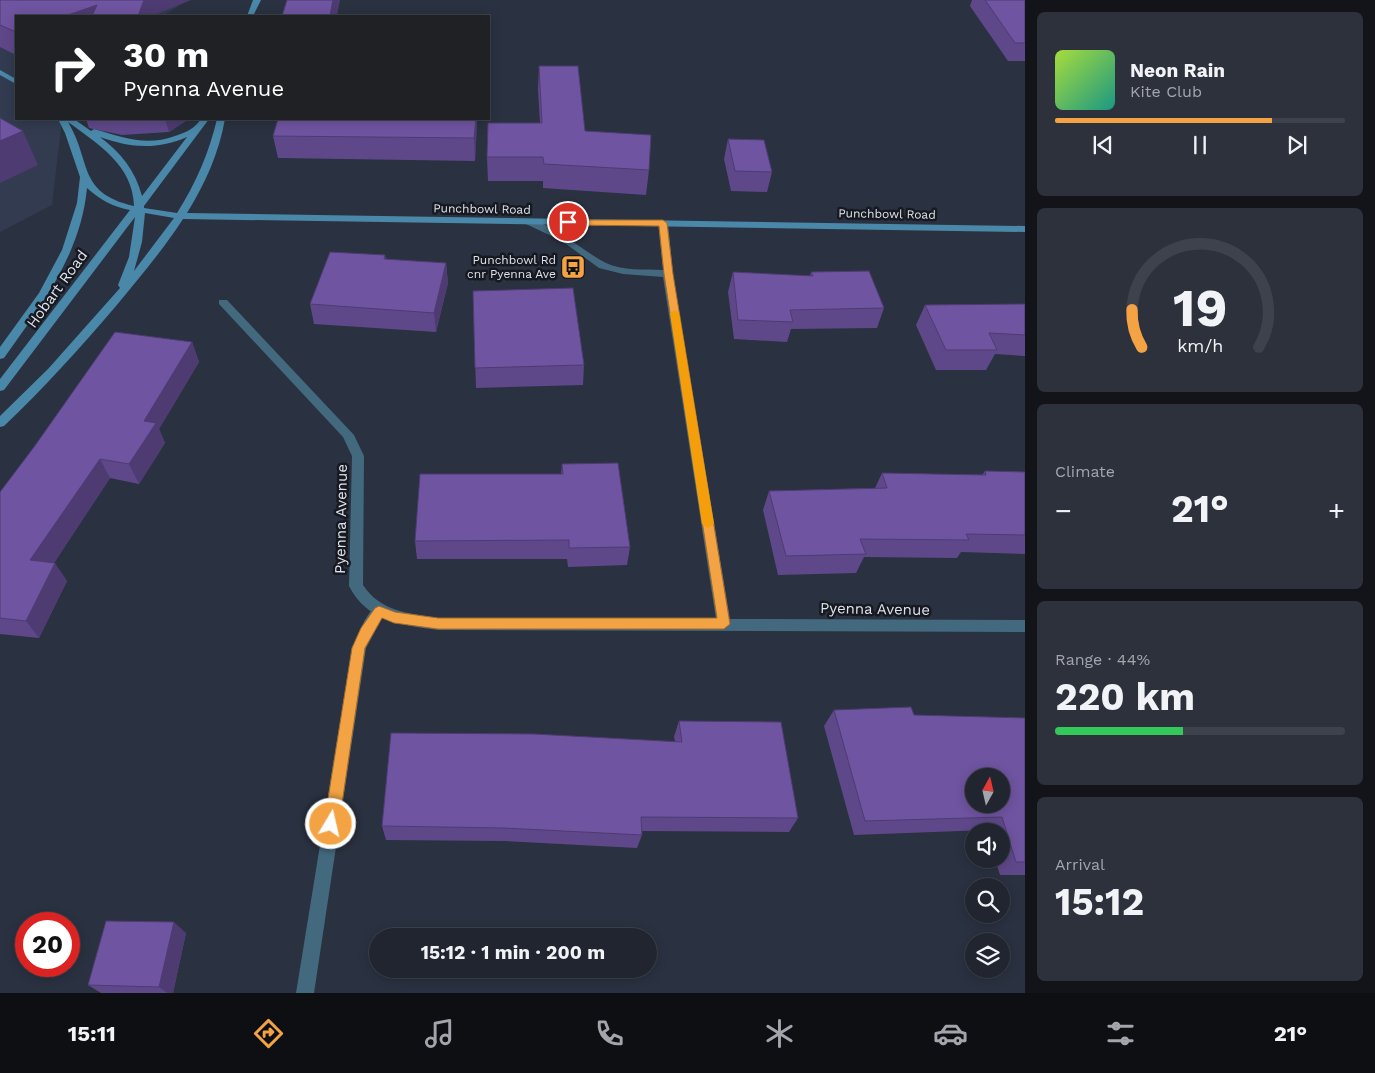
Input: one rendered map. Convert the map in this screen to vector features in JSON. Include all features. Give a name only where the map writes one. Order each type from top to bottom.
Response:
[{"type":"main road","points":[[250,15],[257,0]]},
{"type":"main road","points":[[0,72],[15,81]]},
{"type":"main road","points":[[0,355],[45,292],[63,262],[82,210],[84,177],[73,138],[63,120]]},
{"type":"main road","points":[[70,120],[97,139],[127,168],[133,180],[139,209],[139,232],[127,278],[116,298]]},
{"type":"main road","name":"Hobart Road","points":[[0,387],[41,337],[95,261],[139,209],[204,120]]},
{"type":"main road","points":[[0,423],[45,380],[157,252],[203,176],[221,120]]},
{"type":"main road","points":[[80,127],[124,144],[138,145],[167,142],[197,130]]},
{"type":"main road","points":[[84,177],[97,193],[107,200],[139,209],[179,216]]},
{"type":"main road","name":"Punchbowl Road","points":[[179,216],[1025,229]]},
{"type":"street","points":[[529,222],[565,239],[603,266],[623,271],[668,274]]},
{"type":"street","points":[[663,223],[668,274],[724,624]]},
{"type":"street","name":"Pyenna Avenue","points":[[223,302],[348,434],[358,456],[356,586],[364,600],[379,611],[394,617],[438,624],[1025,626]]},
{"type":"street","points":[[305,993],[359,648],[379,611]]},
{"type":"shaded area","points":[[0,0],[188,0],[165,15],[15,15],[15,120],[62,120],[52,205],[0,232]]},
{"type":"building","points":[[0,0],[144,0],[138,15],[92,15],[97,5],[68,15],[15,15],[15,32],[0,25]]},
{"type":"building","points":[[287,0],[333,0],[330,15],[282,15]]},
{"type":"building","points":[[985,0],[1025,0],[1025,43],[1015,43]]},
{"type":"building","points":[[539,66],[578,66],[585,131],[651,135],[649,170],[544,164],[543,157],[487,157],[488,123],[542,123]]},
{"type":"building","points":[[0,118],[23,131],[0,141]]},
{"type":"building","points":[[278,120],[476,120],[474,138],[273,136]]},
{"type":"building","points":[[728,139],[764,140],[772,172],[735,171]]},
{"type":"building","points":[[330,252],[385,255],[384,259],[446,263],[434,313],[310,304]]},
{"type":"building","points":[[869,271],[884,308],[790,310],[793,322],[738,320],[733,272],[813,276],[811,272]]},
{"type":"building","points":[[573,288],[584,365],[475,368],[473,291]]},
{"type":"building","points":[[1025,304],[1025,335],[989,333],[997,350],[946,350],[925,305]]},
{"type":"building","points":[[115,332],[192,342],[144,421],[156,423],[129,464],[100,459],[30,560],[55,563],[26,621],[0,618],[0,492]]},
{"type":"building","points":[[618,463],[630,547],[569,548],[569,540],[415,541],[420,474],[563,474],[562,464]]},
{"type":"building","points":[[985,471],[1025,472],[1025,535],[966,534],[969,540],[860,539],[866,554],[786,556],[769,491],[887,488],[882,473],[986,475]]},
{"type":"building","points":[[911,707],[914,715],[1025,718],[1025,862],[1016,862],[1010,843],[1010,823],[1004,823],[1002,817],[865,821],[834,710]]},
{"type":"building","points":[[679,721],[781,722],[798,818],[641,817],[642,835],[504,828],[382,826],[391,733],[534,734],[682,742]]},
{"type":"building","points":[[106,921],[174,922],[159,987],[88,985]]},
{"type":"slow traffic","points":[[675,313],[708,524]]},
{"type":"place","name":"Punchbowl Rd cnr Pyenna Ave","points":[[573,267]]},
{"type":"route","points":[[331,824],[359,648],[379,611],[394,617],[438,624],[724,624],[668,274],[663,223],[568,222]]}]
